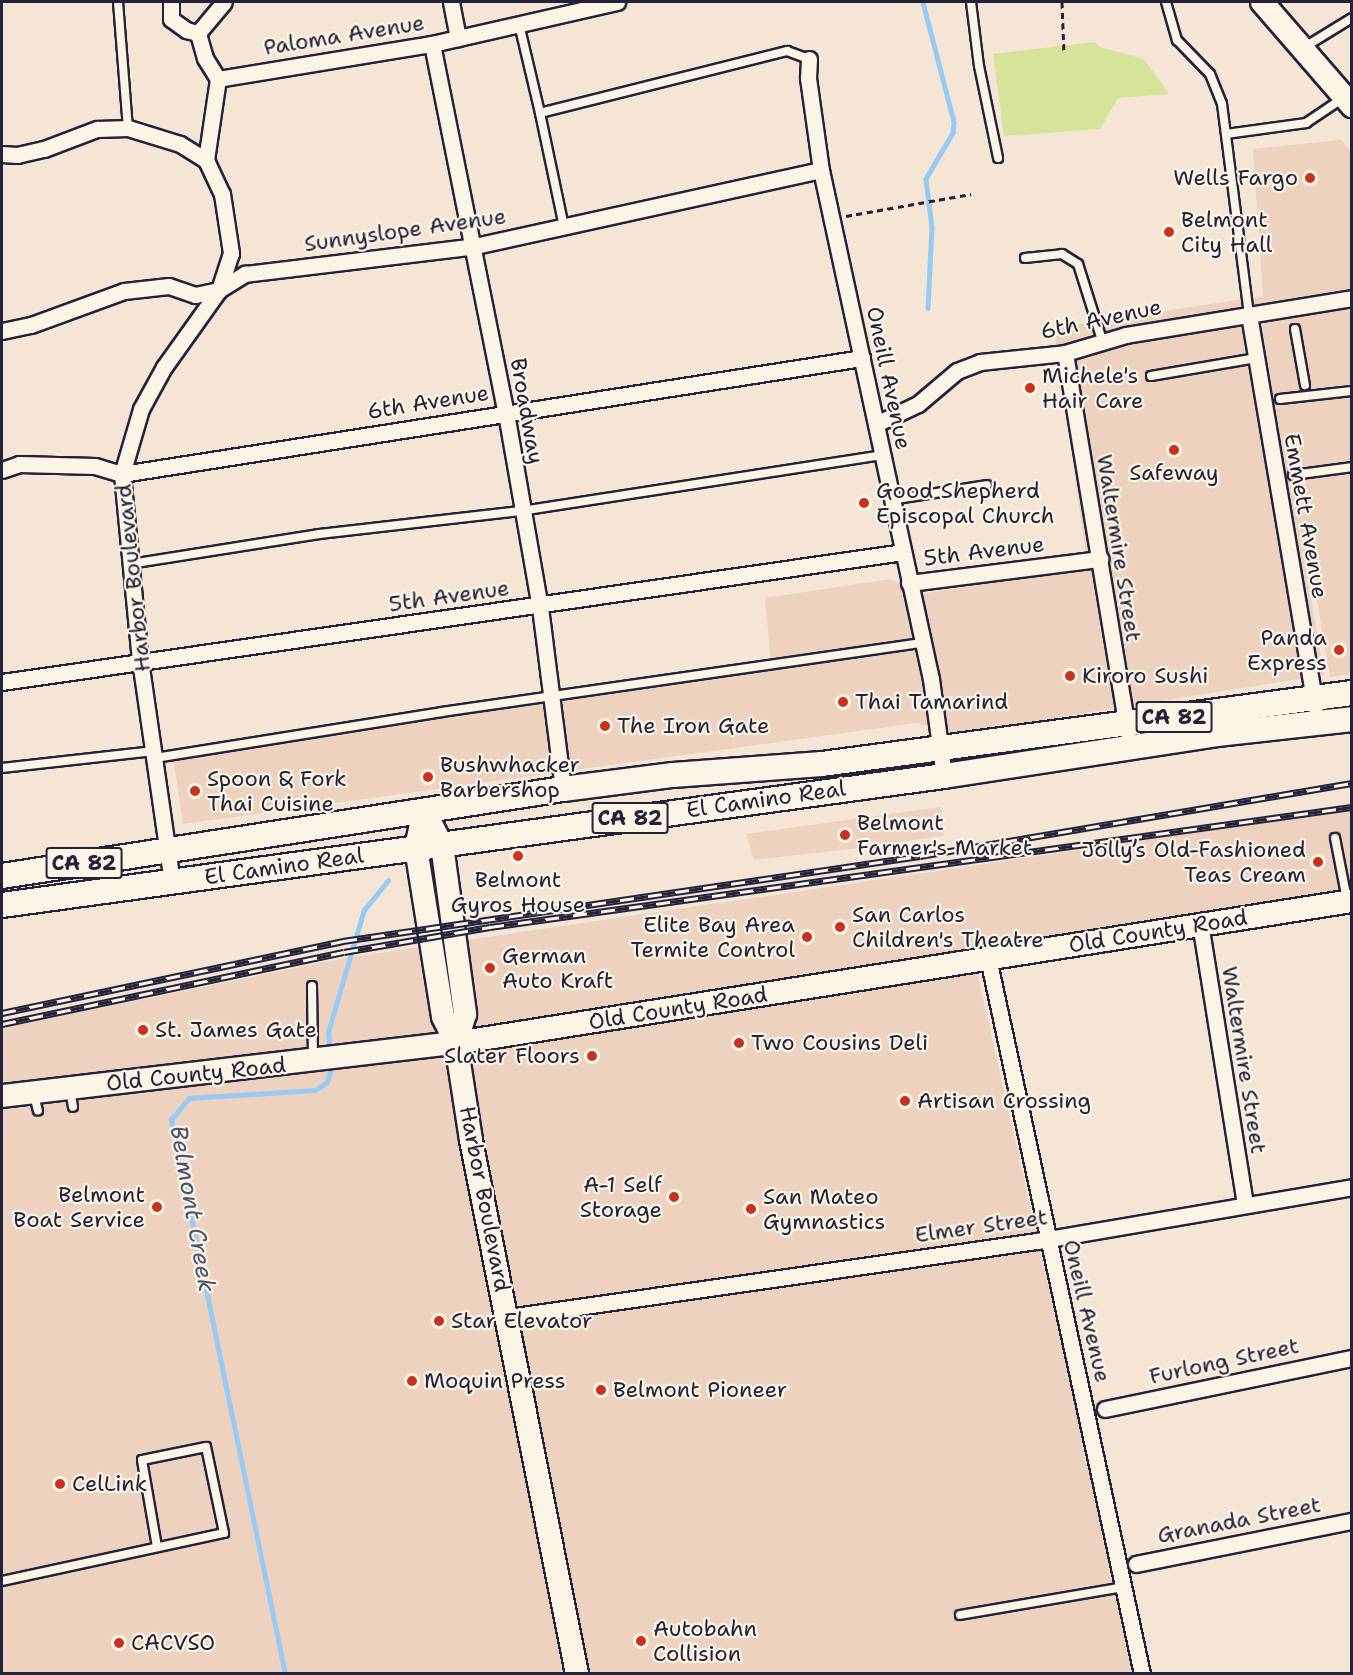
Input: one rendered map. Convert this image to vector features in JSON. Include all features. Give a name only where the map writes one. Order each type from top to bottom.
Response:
[{"type":"main road","points":[[1262,2],[1348,102]]},
{"type":"main road","name":"El Camino Real","points":[[2,876],[563,789],[673,775],[822,764],[1352,693]]},
{"type":"main road","name":"El Camino Real","points":[[2,905],[944,776],[1217,734],[1352,719]]},
{"type":"main road","name":"Harbor Boulevard","points":[[424,810],[442,845],[465,1014],[456,1043]]},
{"type":"main road","name":"Harbor Boulevard","points":[[424,810],[416,848],[443,1017],[456,1043],[577,1674]]},
{"type":"main road","name":"Old County Road","points":[[2,1096],[35,1101],[71,1098],[112,1087],[456,1043],[1349,901]]},
{"type":"street","points":[[171,2],[171,19],[186,30],[198,33]]},
{"type":"street","points":[[198,33],[224,2]]},
{"type":"street","points":[[451,2],[458,38]]},
{"type":"street","name":"Paloma Avenue","points":[[218,79],[432,44],[617,2]]},
{"type":"street","points":[[2,154],[17,155],[44,149],[97,129],[128,128],[180,144],[206,160],[218,79],[205,58],[198,33]]},
{"type":"street","name":"Broadway","points":[[432,44],[475,246],[506,413],[521,511],[540,607],[563,789]]},
{"type":"street","name":"Oneill Avenue","points":[[809,59],[808,78],[821,170],[891,500],[924,643],[944,776]]},
{"type":"street","name":"Harbor Boulevard","points":[[172,882],[140,660],[122,474],[146,401],[164,367],[219,290],[231,253],[230,228],[222,194],[206,160]]},
{"type":"street","name":"Sunnyslope Avenue","points":[[2,331],[31,325],[124,291],[169,286],[195,295],[219,290],[245,273],[475,246],[821,170]]},
{"type":"street","name":"6th Avenue","points":[[876,423],[918,404],[957,371],[980,362],[1065,352],[1102,340],[1352,298]]},
{"type":"street","name":"Emmett Avenue","points":[[1249,315],[1318,724]]},
{"type":"street","name":"Waltermire Street","points":[[1065,352],[1130,749]]},
{"type":"street","name":"6th Avenue","points":[[2,470],[19,464],[95,466],[122,474],[862,358]]},
{"type":"street","name":"5th Avenue","points":[[2,682],[140,660],[540,607],[903,552]]},
{"type":"street","name":"5th Avenue","points":[[909,582],[1100,559]]},
{"type":"street","name":"Waltermire Street","points":[[1200,923],[1245,1204]]},
{"type":"street","name":"Oneill Avenue","points":[[988,958],[1047,1239],[1087,1414],[1128,1566],[1124,1587],[1142,1674]]},
{"type":"street","name":"Elmer Street","points":[[508,1317],[1047,1239],[1352,1187]]},
{"type":"street","name":"Furlong Street","points":[[1105,1409],[1352,1358]]},
{"type":"street","name":"Granada Street","points":[[1128,1566],[1352,1521]]},
{"type":"lane","points":[[118,2],[128,128]]},
{"type":"lane","points":[[970,2],[979,66],[998,158]]},
{"type":"lane","points":[[1166,2],[1177,40],[1210,74],[1222,104],[1249,315]]},
{"type":"lane","points":[[1302,49],[1352,18]]},
{"type":"lane","points":[[519,24],[564,227]]},
{"type":"lane","points":[[540,112],[787,51],[809,59]]},
{"type":"lane","points":[[1227,134],[1311,122],[1348,102]]},
{"type":"lane","points":[[1025,258],[1062,254],[1078,264],[1102,340]]},
{"type":"lane","points":[[1295,329],[1305,385]]},
{"type":"lane","points":[[1151,376],[1256,358]]},
{"type":"lane","points":[[1280,399],[1352,391]]},
{"type":"lane","points":[[130,564],[319,534],[521,511],[883,455]]},
{"type":"lane","points":[[1293,475],[1352,467]]},
{"type":"lane","points":[[891,500],[987,485]]},
{"type":"lane","points":[[2,768],[154,755],[924,643]]},
{"type":"lane","points":[[1335,838],[1349,901]]},
{"type":"lane","points":[[312,986],[326,1059]]},
{"type":"lane","points":[[1087,1414],[1105,1409]]},
{"type":"lane","points":[[2,1581],[224,1533],[206,1447],[142,1460],[157,1547]]},
{"type":"lane","points":[[960,1615],[1124,1587]]},
{"type":"path","points":[[1062,2],[1064,53]]},
{"type":"path","points":[[832,218],[971,194]]},
{"type":"shaded area","points":[[1341,140],[1351,152],[1351,674],[1330,677],[1310,561],[1305,563],[1324,675],[959,733],[916,723],[183,824],[172,750],[568,689],[771,663],[765,598],[890,579],[920,594],[1088,569],[1054,328],[1263,296],[1253,149]]},
{"type":"shaded area","name":"Belmont Farmer's Market","points":[[941,807],[944,836],[754,860],[746,834]]},
{"type":"shaded area","points":[[1351,810],[1351,900],[977,972],[1136,1673],[2,1674],[2,1028],[345,958]]},
{"type":"green space","points":[[1095,42],[1099,47],[1144,59],[1169,94],[1118,98],[1100,129],[1004,136],[993,54]]},
{"type":"waterway","name":"Belmont Creek","points":[[923,2],[954,122],[953,133],[926,179],[932,228],[928,308]]},
{"type":"waterway","name":"Belmont Creek","points":[[330,1050],[328,1032],[364,910],[388,880]]},
{"type":"waterway","name":"Belmont Creek","points":[[285,1674],[171,1120],[189,1098],[315,1090],[327,1082],[332,1064]]},
{"type":"railway","points":[[2,1013],[343,941],[920,856],[1352,783]]},
{"type":"railway","points":[[2,1024],[344,952],[490,927],[1352,807]]},
{"type":"place","name":"Wells Fargo","points":[[1310,178]]},
{"type":"place","name":"Belmont City Hall","points":[[1169,232]]},
{"type":"place","name":"Michele's Hair Care","points":[[1030,388]]},
{"type":"place","name":"Safeway","points":[[1174,450]]},
{"type":"place","name":"Good Shepherd Episcopal Church","points":[[864,503]]},
{"type":"place","name":"Panda Express","points":[[1339,650]]},
{"type":"place","name":"Kiroro Sushi","points":[[1070,676]]},
{"type":"place","name":"Thai Tamarind","points":[[843,702]]},
{"type":"place","name":"The Iron Gate","points":[[605,726]]},
{"type":"place","name":"Bushwhacker Barbershop","points":[[428,777]]},
{"type":"place","name":"Spoon & Fork Thai Cuisine","points":[[195,791]]},
{"type":"place","name":"Belmont Farmer's Market","points":[[845,835]]},
{"type":"place","name":"Belmont Gyros House","points":[[518,856]]},
{"type":"place","name":"Jolly’s Old-Fashioned Teas Cream","points":[[1318,862]]},
{"type":"place","name":"San Carlos Children's Theatre","points":[[840,927]]},
{"type":"place","name":"Elite Bay Area Termite Control","points":[[807,937]]},
{"type":"place","name":"German Auto Kraft","points":[[490,968]]},
{"type":"place","name":"St. James Gate","points":[[143,1030]]},
{"type":"place","name":"Two Cousins Deli","points":[[739,1043]]},
{"type":"place","name":"Slater Floors","points":[[592,1056]]},
{"type":"place","name":"Artisan Crossing","points":[[905,1101]]},
{"type":"place","name":"A-1 Self Storage","points":[[674,1197]]},
{"type":"place","name":"Belmont Boat Service","points":[[157,1207]]},
{"type":"place","name":"San Mateo Gymnastics","points":[[751,1209]]},
{"type":"place","name":"Star Elevator","points":[[439,1321]]},
{"type":"place","name":"Moquin Press","points":[[412,1381]]},
{"type":"place","name":"Belmont Pioneer","points":[[601,1390]]},
{"type":"place","name":"CelLink","points":[[60,1484]]},
{"type":"place","name":"Autobahn Collision","points":[[641,1641]]},
{"type":"place","name":"CACVSO","points":[[119,1643]]}]
